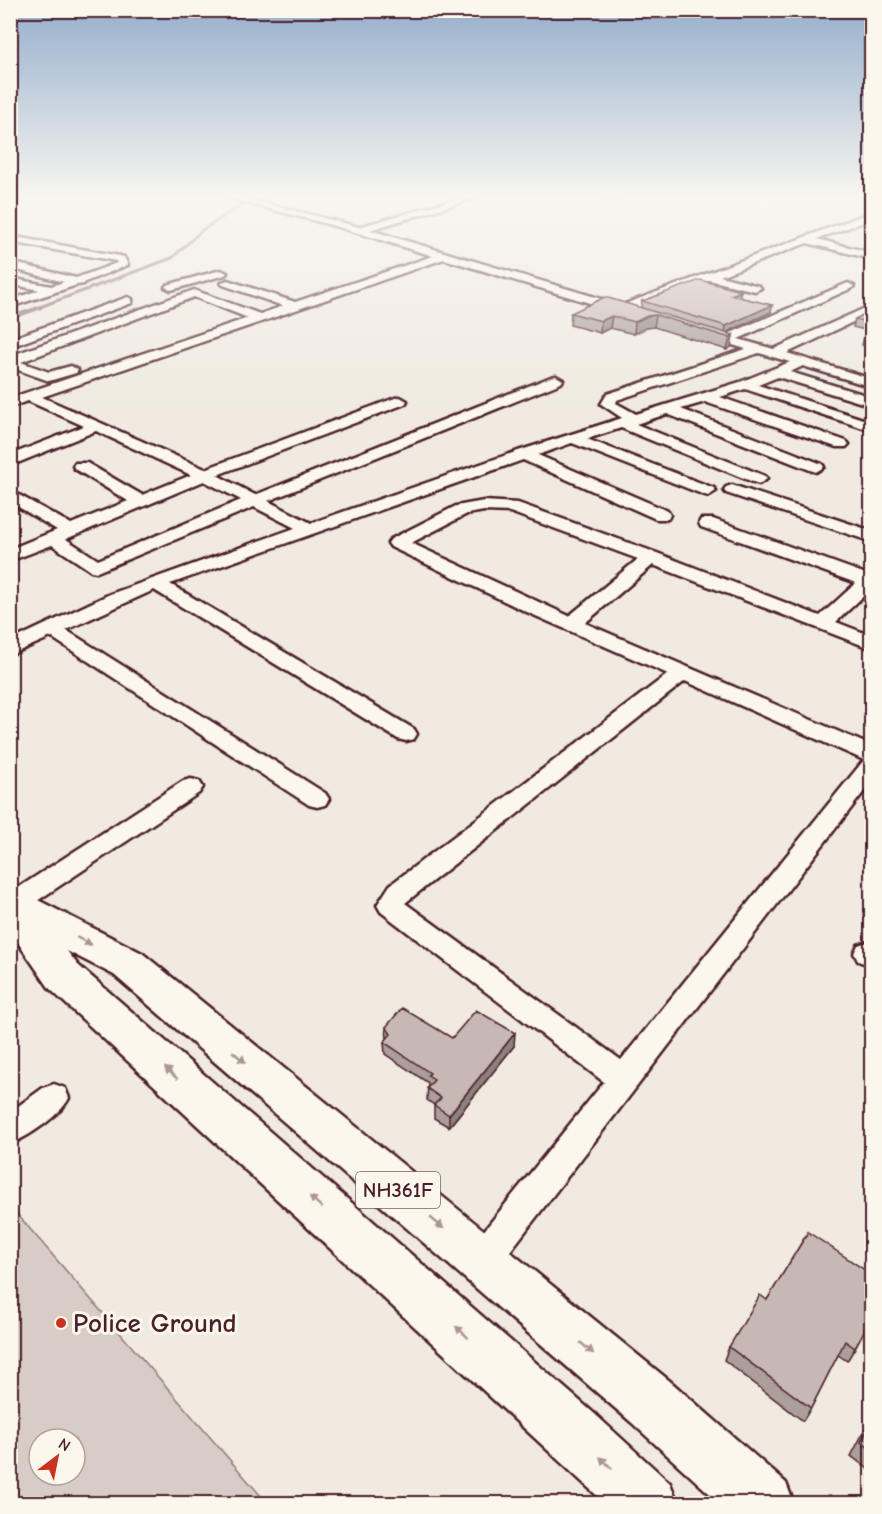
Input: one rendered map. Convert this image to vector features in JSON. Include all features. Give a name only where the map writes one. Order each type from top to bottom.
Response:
[{"type":"highway","name":"NH361F","points":[[12,903],[128,964],[651,1402],[765,1503]]},
{"type":"highway","name":"NH361F","points":[[12,903],[64,977],[649,1503]]},
{"type":"street","points":[[25,269],[80,282]]},
{"type":"street","points":[[11,304],[114,269]]},
{"type":"street","points":[[10,404],[405,269]]},
{"type":"street","points":[[486,269],[643,315]]},
{"type":"street","points":[[622,309],[730,269]]},
{"type":"street","points":[[708,277],[755,288]]},
{"type":"street","points":[[12,364],[194,293],[224,278],[294,306]]},
{"type":"street","points":[[161,290],[224,278],[240,279]]},
{"type":"street","points":[[10,281],[55,290]]},
{"type":"street","points":[[727,339],[848,286]]},
{"type":"street","points":[[194,293],[259,318]]},
{"type":"street","points":[[10,343],[139,297]]},
{"type":"street","points":[[775,354],[872,308]]},
{"type":"street","points":[[792,310],[838,324]]},
{"type":"street","points":[[695,330],[872,383]]},
{"type":"street","points":[[759,349],[612,397],[608,404],[629,422],[759,479]]},
{"type":"street","points":[[12,364],[49,377],[99,360]]},
{"type":"street","points":[[10,649],[155,583],[523,454],[745,385],[803,362]]},
{"type":"street","points":[[776,372],[872,402]]},
{"type":"street","points":[[53,538],[97,567],[254,501],[556,380]]},
{"type":"street","points":[[745,385],[872,427]]},
{"type":"street","points":[[30,397],[204,476],[308,528]]},
{"type":"street","points":[[705,397],[841,444]]},
{"type":"street","points":[[10,556],[204,476],[400,401]]},
{"type":"street","points":[[668,409],[816,467]]},
{"type":"street","points":[[10,460],[96,426]]},
{"type":"street","points":[[574,439],[708,491]]},
{"type":"street","points":[[523,454],[662,514]]},
{"type":"street","points":[[81,466],[141,502]]},
{"type":"street","points":[[732,490],[872,537]]},
{"type":"street","points":[[10,495],[70,531]]},
{"type":"street","points":[[872,644],[651,557],[512,507],[484,506],[462,510],[397,543],[572,624],[872,755]]},
{"type":"street","points":[[707,523],[870,579],[823,624]]},
{"type":"street","points":[[572,624],[651,557]]},
{"type":"street","points":[[155,583],[406,734]]},
{"type":"street","points":[[52,630],[317,799]]},
{"type":"street","points":[[625,1080],[390,905],[399,892],[684,673]]},
{"type":"street","points":[[482,1260],[872,765]]},
{"type":"street","points":[[12,903],[191,787]]},
{"type":"street","points":[[10,1130],[54,1098]]},
{"type":"shaded area","name":"Police Ground","points":[[11,1207],[267,1503],[11,1503]]},
{"type":"building","points":[[700,280],[741,291],[731,295],[772,305],[726,326],[642,301]]},
{"type":"building","points":[[605,297],[733,335],[730,338],[656,315],[647,316],[635,322],[612,316],[601,321],[571,313]]},
{"type":"building","points":[[872,311],[872,323],[855,319]]},
{"type":"building","points":[[872,333],[872,339],[864,337]]},
{"type":"building","points":[[402,1008],[452,1038],[476,1010],[515,1033],[449,1115],[434,1105],[441,1098],[427,1088],[434,1080],[428,1075],[430,1073],[384,1042],[391,1034],[386,1027]]},
{"type":"building","points":[[808,1232],[872,1275],[872,1316],[855,1348],[845,1341],[811,1408],[729,1347],[760,1295],[767,1300]]},
{"type":"building","points":[[872,1422],[872,1450],[861,1442]]},
{"type":"waterway","points":[[37,308],[143,269]]},
{"type":"waterway","points":[[10,318],[41,307]]},
{"type":"place","name":"Police Ground","points":[[61,1323]]}]
